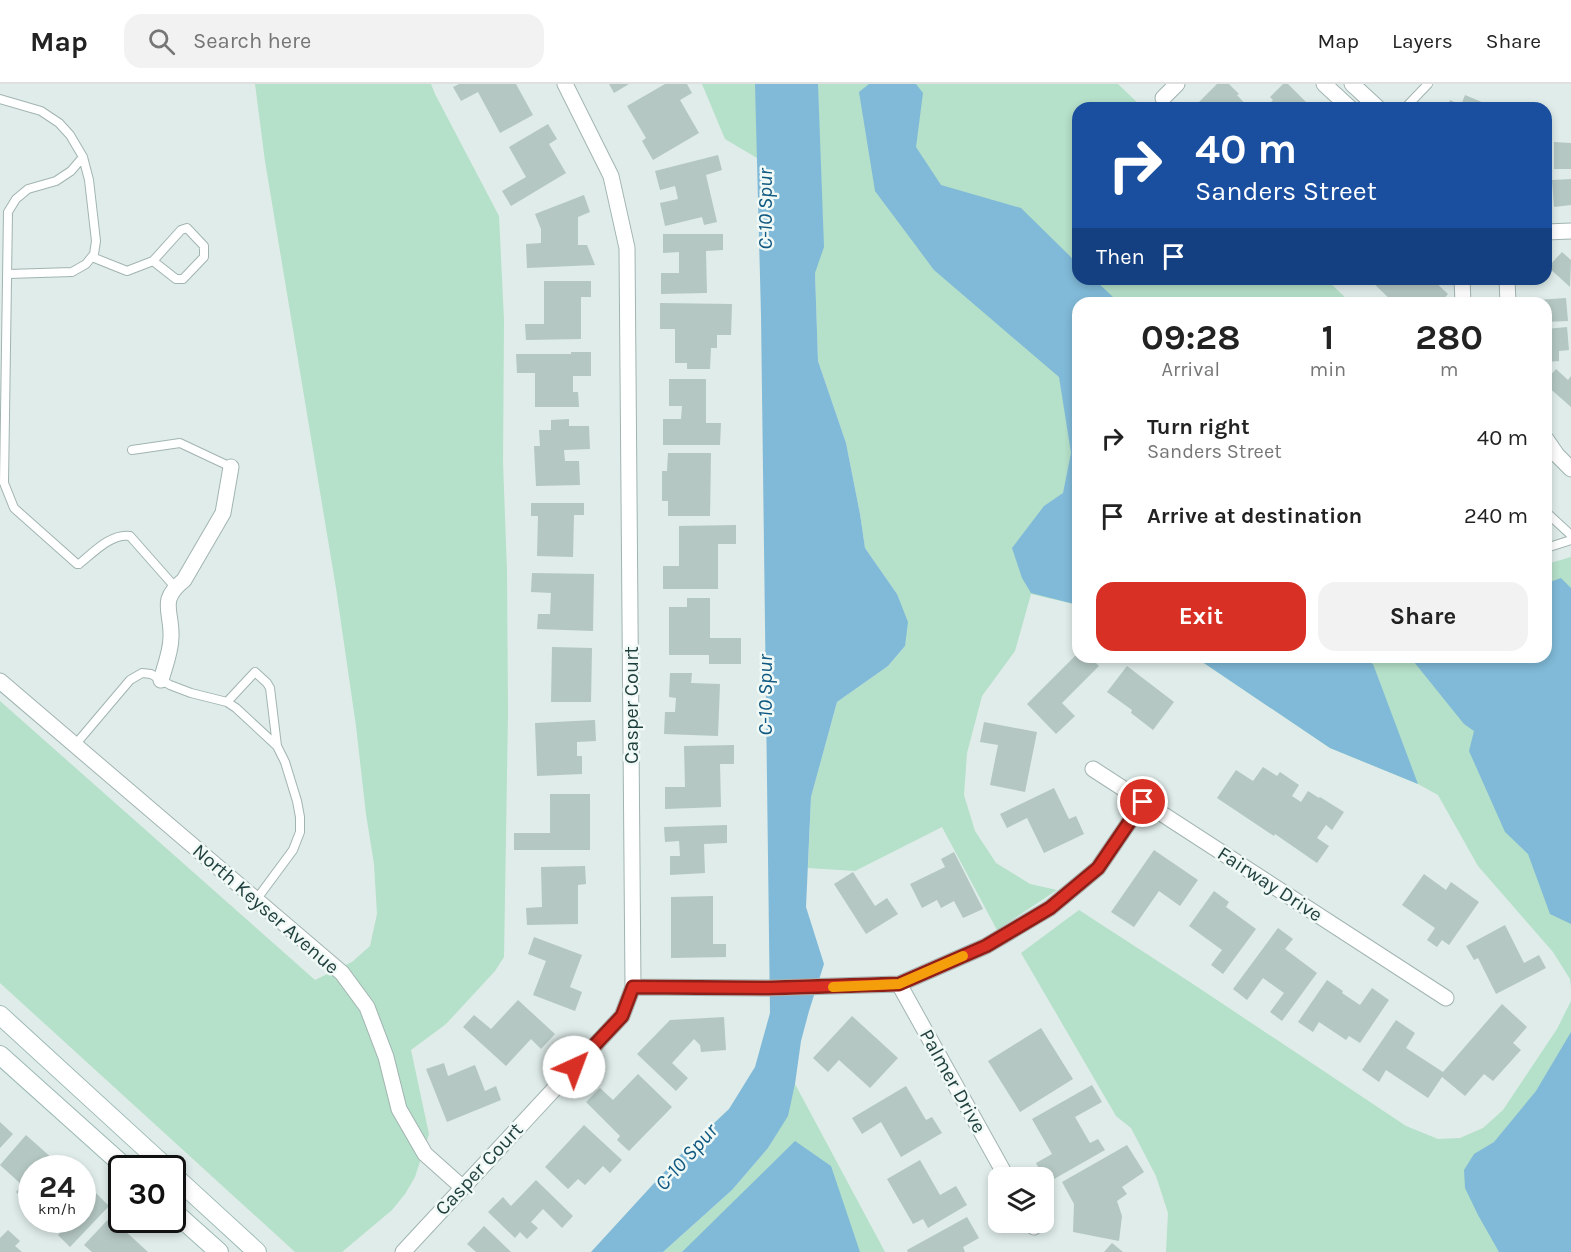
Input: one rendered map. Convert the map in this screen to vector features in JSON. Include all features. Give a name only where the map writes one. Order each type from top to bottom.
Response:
[{"type":"street","name":"Casper Court","points":[[404,1252],[622,1016],[633,987],[627,248],[611,176],[565,84]]},
{"type":"street","points":[[1163,98],[1176,84]]},
{"type":"street","points":[[1324,84],[1344,102]]},
{"type":"street","points":[[1352,84],[1372,102]]},
{"type":"street","points":[[1552,232],[1571,231]]},
{"type":"street","points":[[1552,448],[1571,469]]},
{"type":"street","points":[[161,680],[172,639],[168,599],[175,587],[184,580],[223,513],[231,467]]},
{"type":"street","name":"North Keyser Avenue","points":[[0,681],[342,973],[367,1007],[386,1057],[399,1109],[425,1154],[462,1187]]},
{"type":"street","name":"Fairway Drive","points":[[1094,769],[1446,998]]},
{"type":"street","points":[[633,987],[769,988],[899,984],[986,946],[1050,908],[1098,868],[1143,802]]},
{"type":"street","name":"Palmer Drive","points":[[899,984],[1001,1167]]},
{"type":"street","points":[[0,1015],[153,1155]]},
{"type":"street","points":[[0,1055],[112,1155]]},
{"type":"street","points":[[186,1187],[257,1252]]},
{"type":"street","points":[[186,1223],[219,1252]]},
{"type":"lane","points":[[1411,102],[1428,84]]},
{"type":"lane","points":[[0,99],[41,111],[59,123],[70,135],[83,158],[89,180],[96,241],[92,257],[86,264],[72,272],[8,274]]},
{"type":"lane","points":[[83,158],[71,171],[56,181],[28,189],[16,199],[8,212],[4,483],[14,508],[77,564],[108,541],[124,535],[130,536],[175,587]]},
{"type":"lane","points":[[92,257],[127,271],[153,261],[181,230],[187,228],[204,246],[204,257],[183,279],[176,279],[153,261]]},
{"type":"lane","points":[[132,450],[180,443],[231,467]]},
{"type":"lane","points":[[1552,518],[1571,535]]},
{"type":"lane","points":[[1552,546],[1571,540]]},
{"type":"lane","points":[[227,702],[255,672],[270,688],[277,746],[285,762],[300,817],[298,841],[256,900]]},
{"type":"lane","points":[[75,745],[130,681],[142,673],[151,674],[191,693],[227,702],[277,746]]},
{"type":"green space","points":[[255,84],[431,84],[499,216],[504,320],[503,462],[507,572],[508,713],[504,957],[495,971],[446,1024],[411,1050],[429,1134],[415,1177],[392,1210],[342,1252],[295,1252],[0,983],[0,701],[315,980],[352,962],[370,946],[377,914],[374,864],[356,726],[336,588],[265,161]]},
{"type":"green space","points":[[702,84],[1118,84],[1137,102],[1072,102],[1072,285],[1332,285],[1345,297],[1072,297],[1072,604],[1031,594],[1015,651],[982,696],[967,753],[964,795],[975,831],[996,863],[1030,884],[1057,890],[997,930],[942,827],[855,871],[808,868],[811,797],[837,702],[888,666],[905,646],[897,594],[865,548],[846,443],[818,361],[815,273],[757,158],[725,139]]},
{"type":"green space","points":[[1571,557],[1571,988],[1570,979],[1553,952],[1478,866],[1438,795],[1418,784],[1330,748],[1204,663],[1552,663],[1552,563]]},
{"type":"green space","points":[[1079,910],[1406,1126],[1438,1139],[1460,1138],[1483,1128],[1503,1110],[1557,1029],[1571,1001],[1571,1252],[1166,1252],[1168,1213],[1156,1176],[1131,1128],[1116,1116],[1021,953]]},
{"type":"green space","points":[[795,1084],[885,1252],[663,1252],[732,1190],[768,1148],[787,1116]]},
{"type":"water","name":"C-10 Spur","points":[[755,84],[818,84],[824,247],[815,273],[818,361],[846,443],[865,548],[897,594],[908,622],[905,646],[888,666],[837,702],[811,797],[806,907],[824,964],[801,1041],[788,1116],[768,1148],[732,1190],[663,1252],[591,1252],[679,1156],[729,1109],[755,1067],[770,1013],[761,315]]},
{"type":"water","points":[[869,84],[916,84],[923,93],[916,147],[941,185],[1021,208],[1072,258],[1072,285],[1100,285],[1113,297],[1072,297],[1072,603],[1031,593],[1022,578],[1012,548],[1044,506],[1063,493],[1071,453],[1059,377],[934,270],[875,191],[859,92]]},
{"type":"water","points":[[1561,578],[1571,588],[1571,924],[1550,914],[1528,854],[1505,832],[1469,751],[1474,731],[1464,724],[1415,663],[1552,663],[1552,581]]},
{"type":"water","points":[[1204,663],[1371,663],[1418,784],[1330,748]]},
{"type":"water","points":[[1571,1032],[1571,1252],[1499,1252],[1465,1188],[1464,1170],[1474,1154],[1494,1142],[1536,1091]]},
{"type":"water","points":[[795,1141],[831,1166],[860,1252],[682,1252]]},
{"type":"building","points":[[459,84],[516,84],[533,115],[500,133],[478,92],[461,101],[453,87]]},
{"type":"building","points":[[609,84],[629,84],[614,93]]},
{"type":"building","points":[[665,84],[687,84],[692,93],[680,100],[699,133],[653,160],[642,141],[646,138],[627,106]]},
{"type":"building","points":[[1217,84],[1229,84],[1243,102],[1199,102]]},
{"type":"building","points":[[1283,84],[1288,84],[1306,102],[1271,102],[1273,100],[1270,97]]},
{"type":"building","points":[[1465,95],[1482,102],[1462,102]]},
{"type":"building","points":[[548,124],[557,139],[549,144],[566,173],[511,206],[502,191],[526,177],[509,147]]},
{"type":"building","points":[[1554,142],[1571,143],[1571,169],[1554,169]]},
{"type":"building","points":[[718,155],[722,170],[706,175],[717,222],[704,225],[702,217],[665,226],[660,203],[678,199],[675,186],[660,190],[655,171]]},
{"type":"building","points":[[1571,179],[1571,205],[1554,207],[1552,180]]},
{"type":"building","points":[[584,195],[590,212],[578,217],[578,245],[587,245],[595,265],[527,268],[526,244],[541,243],[541,229],[535,214]]},
{"type":"building","points":[[663,234],[723,234],[723,250],[706,251],[707,293],[661,294],[661,273],[679,273],[679,252],[663,253]]},
{"type":"building","points":[[1562,252],[1571,260],[1570,287],[1552,271],[1552,263]]},
{"type":"building","points":[[544,281],[591,281],[591,297],[581,297],[581,339],[526,340],[525,324],[544,324]]},
{"type":"building","points":[[1375,285],[1438,285],[1448,294],[1445,297],[1388,297]]},
{"type":"building","points":[[1566,298],[1568,321],[1552,322],[1552,299]]},
{"type":"building","points":[[660,303],[732,304],[731,335],[717,335],[717,348],[711,348],[710,369],[687,369],[687,363],[675,363],[675,329],[660,329]]},
{"type":"building","points":[[1567,327],[1569,350],[1559,351],[1559,361],[1552,362],[1552,328]]},
{"type":"building","points":[[571,352],[591,352],[591,376],[573,376],[573,392],[578,392],[579,407],[535,407],[535,373],[517,373],[516,354],[571,354]]},
{"type":"building","points":[[1556,369],[1568,380],[1571,376],[1571,407],[1552,390],[1552,373]]},
{"type":"building","points":[[669,379],[706,379],[706,423],[721,423],[720,445],[663,445],[663,419],[681,419],[682,406],[669,406]]},
{"type":"building","points":[[569,419],[569,426],[589,426],[590,449],[564,450],[565,461],[579,461],[580,485],[536,486],[534,446],[540,446],[539,430],[551,430],[551,420]]},
{"type":"building","points":[[668,453],[711,453],[710,516],[668,516],[668,501],[662,501],[662,471],[667,471]]},
{"type":"building","points":[[531,503],[584,503],[584,515],[574,515],[573,557],[537,556],[538,516],[531,516]]},
{"type":"building","points":[[736,525],[736,544],[718,544],[718,589],[663,589],[663,566],[679,566],[679,526]]},
{"type":"building","points":[[532,573],[594,574],[593,631],[537,629],[538,614],[550,614],[551,593],[531,592]]},
{"type":"building","points":[[687,598],[710,598],[710,638],[741,638],[741,664],[709,664],[709,655],[669,655],[669,607],[687,607]]},
{"type":"building","points":[[552,647],[592,648],[591,702],[551,702]]},
{"type":"building","points":[[1072,659],[1072,663],[1096,663],[1099,666],[1062,703],[1075,716],[1056,734],[1027,704]]},
{"type":"building","points":[[1127,666],[1174,702],[1153,730],[1131,713],[1132,710],[1107,692]]},
{"type":"building","points":[[670,673],[692,673],[691,683],[720,684],[718,736],[664,734],[665,712],[675,712],[676,698],[669,697]]},
{"type":"building","points":[[595,720],[596,741],[577,742],[577,756],[582,756],[582,774],[537,776],[535,723]]},
{"type":"building","points":[[984,722],[1037,732],[1025,792],[990,785],[998,745],[980,742]]},
{"type":"building","points":[[734,745],[734,764],[720,764],[721,807],[665,809],[665,787],[685,787],[684,746]]},
{"type":"building","points":[[1263,767],[1277,776],[1280,772],[1299,785],[1292,796],[1301,802],[1308,791],[1344,812],[1332,830],[1326,825],[1317,838],[1329,846],[1317,863],[1217,798],[1236,770],[1253,781]]},
{"type":"building","points":[[1054,788],[1069,819],[1076,816],[1084,834],[1044,853],[1027,818],[1007,828],[1000,814]]},
{"type":"building","points":[[550,794],[590,794],[590,850],[514,850],[514,833],[550,833]]},
{"type":"building","points":[[727,825],[727,843],[704,844],[705,873],[670,875],[670,856],[680,856],[679,841],[665,842],[664,827]]},
{"type":"building","points":[[1154,850],[1198,880],[1180,906],[1159,891],[1134,927],[1111,912]]},
{"type":"building","points":[[954,852],[983,909],[963,918],[954,901],[941,908],[937,900],[922,908],[910,884],[945,867],[941,859]]},
{"type":"building","points":[[585,866],[586,884],[578,885],[578,924],[527,925],[526,908],[542,907],[541,867]]},
{"type":"building","points":[[853,872],[875,906],[887,898],[898,914],[866,934],[834,884]]},
{"type":"building","points":[[1424,874],[1446,890],[1451,882],[1479,902],[1449,945],[1442,940],[1437,947],[1427,940],[1435,928],[1402,905]]},
{"type":"building","points":[[1214,891],[1229,902],[1226,907],[1256,929],[1223,974],[1211,965],[1222,950],[1189,926]]},
{"type":"building","points":[[713,896],[713,944],[726,944],[726,957],[671,958],[671,897]]},
{"type":"building","points":[[1505,925],[1524,963],[1539,955],[1546,968],[1496,994],[1478,958],[1474,960],[1466,946]]},
{"type":"building","points":[[1278,928],[1293,939],[1285,949],[1317,973],[1282,1021],[1270,1012],[1284,993],[1263,978],[1247,1000],[1233,989]]},
{"type":"building","points":[[534,937],[582,955],[570,987],[582,992],[575,1011],[533,995],[546,961],[528,954]]},
{"type":"building","points":[[1327,980],[1360,1005],[1372,988],[1389,1000],[1360,1043],[1349,1036],[1346,1040],[1319,1022],[1313,1032],[1298,1022]]},
{"type":"building","points":[[518,1000],[555,1034],[541,1049],[531,1039],[506,1066],[463,1027],[474,1015],[491,1029]]},
{"type":"building","points":[[1502,1004],[1527,1027],[1513,1043],[1521,1050],[1493,1081],[1484,1074],[1465,1096],[1442,1077],[1428,1098],[1386,1070],[1379,1082],[1362,1070],[1396,1020],[1415,1033],[1406,1048],[1443,1072]]},
{"type":"building","points":[[852,1016],[898,1058],[870,1088],[839,1060],[828,1072],[813,1058]]},
{"type":"building","points":[[724,1017],[726,1050],[701,1052],[700,1045],[694,1039],[672,1063],[688,1078],[676,1091],[637,1054],[670,1020]]},
{"type":"building","points":[[1041,1028],[1073,1079],[1020,1112],[988,1061]]},
{"type":"building","points":[[444,1063],[448,1076],[475,1065],[485,1091],[496,1086],[501,1100],[447,1122],[426,1069]]},
{"type":"building","points":[[638,1074],[672,1107],[629,1151],[617,1140],[620,1136],[586,1102],[600,1088],[613,1100]]},
{"type":"building","points":[[1092,1085],[1102,1102],[1075,1117],[1090,1143],[1098,1139],[1105,1150],[1054,1179],[1054,1167],[1038,1167],[1036,1163],[1052,1154],[1032,1119]]},
{"type":"building","points":[[906,1086],[926,1120],[932,1117],[942,1133],[901,1157],[881,1122],[862,1134],[852,1118]]},
{"type":"building","points":[[0,1122],[13,1134],[0,1148]]},
{"type":"building","points":[[584,1125],[622,1160],[610,1173],[603,1166],[585,1185],[578,1179],[568,1189],[545,1167]]},
{"type":"building","points":[[26,1135],[48,1155],[18,1155],[18,1181],[0,1165]]},
{"type":"building","points":[[1127,1145],[1144,1172],[1122,1187],[1127,1194],[1117,1201],[1122,1216],[1119,1241],[1073,1232],[1074,1204],[1062,1182]]},
{"type":"building","points":[[920,1160],[940,1195],[956,1186],[967,1205],[928,1228],[923,1219],[913,1224],[887,1179]]},
{"type":"building","points":[[536,1180],[573,1216],[562,1228],[543,1209],[531,1222],[538,1228],[527,1239],[520,1232],[515,1238],[488,1212],[503,1197],[511,1206]]},
{"type":"building","points":[[96,1193],[108,1205],[96,1220]]},
{"type":"building","points":[[967,1217],[979,1238],[963,1247],[965,1252],[908,1252],[907,1250]]},
{"type":"building","points":[[108,1220],[108,1233],[127,1233],[148,1252],[92,1252],[84,1245]]},
{"type":"building","points":[[484,1226],[511,1252],[476,1252],[467,1244]]},
{"type":"building","points":[[8,1230],[20,1241],[15,1246],[22,1252],[0,1252],[0,1238]]},
{"type":"building","points":[[60,1233],[83,1233],[70,1247],[58,1235]]},
{"type":"building","points":[[1112,1243],[1123,1252],[1104,1252]]},
{"type":"slow traffic","points":[[833,987],[899,984],[963,956]]},
{"type":"route","points":[[574,1067],[622,1016],[633,987],[769,988],[899,984],[986,946],[1050,908],[1098,868],[1143,802]]}]
